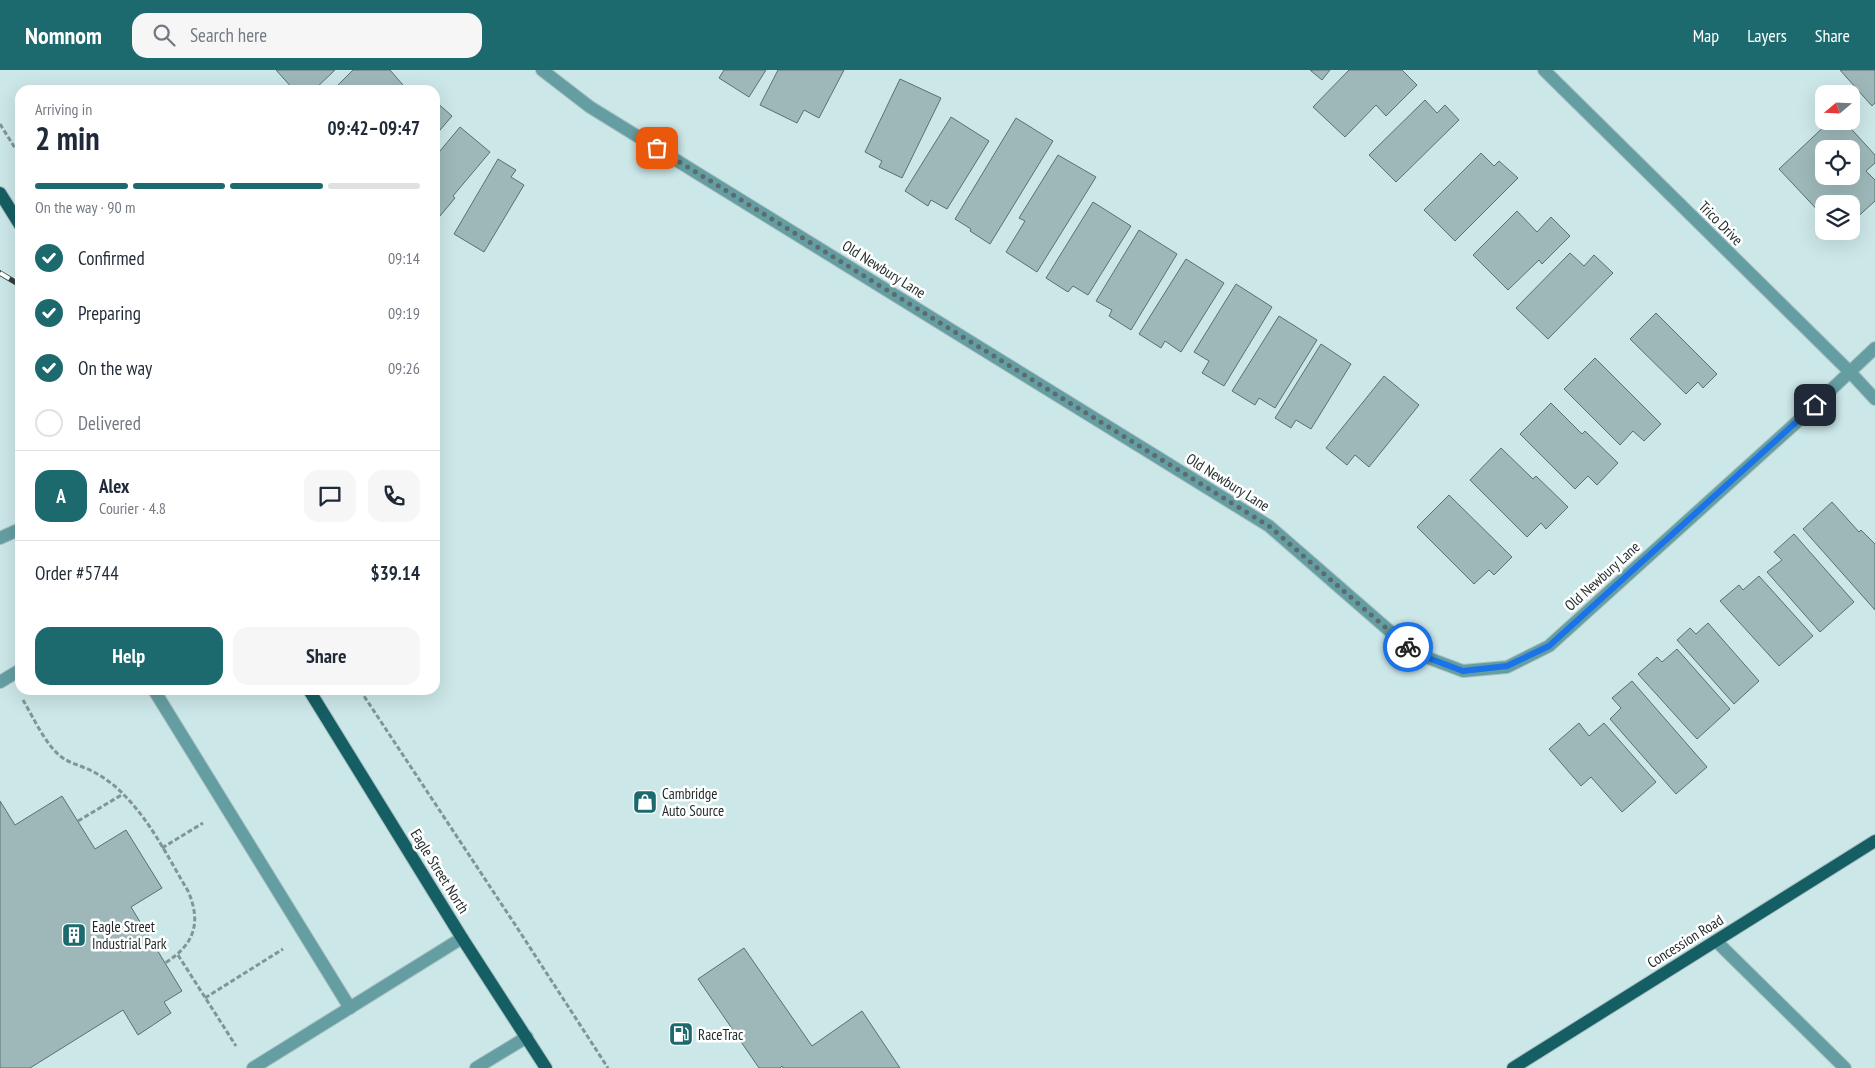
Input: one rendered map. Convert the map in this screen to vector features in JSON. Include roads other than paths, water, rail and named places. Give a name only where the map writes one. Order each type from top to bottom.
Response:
[{"type":"main road","points":[[0,193],[15,217]]},
{"type":"main road","name":"Eagle Street North","points":[[312,695],[462,938],[546,1068]]},
{"type":"main road","name":"Concession Road","points":[[1513,1068],[1875,841]]},
{"type":"street","name":"Old Newbury Lane","points":[[542,70],[590,107],[1269,526],[1415,653],[1463,671],[1507,666],[1549,646],[1875,348]]},
{"type":"street","name":"Trico Drive","points":[[1544,70],[1850,372],[1875,400]]},
{"type":"street","points":[[0,538],[15,531]]},
{"type":"street","points":[[0,682],[15,673]]},
{"type":"street","points":[[157,695],[350,1008]]},
{"type":"street","points":[[253,1068],[462,938]]},
{"type":"street","points":[[1716,941],[1845,1068]]},
{"type":"street","points":[[476,1068],[527,1037]]},
{"type":"railway","points":[[0,273],[15,282]]},
{"type":"place","name":"Cambridge Auto Source","points":[[645,802]]},
{"type":"place","name":"Eagle Street Industrial Park","points":[[74,935]]},
{"type":"place","name":"RaceTrac","points":[[681,1034]]}]
